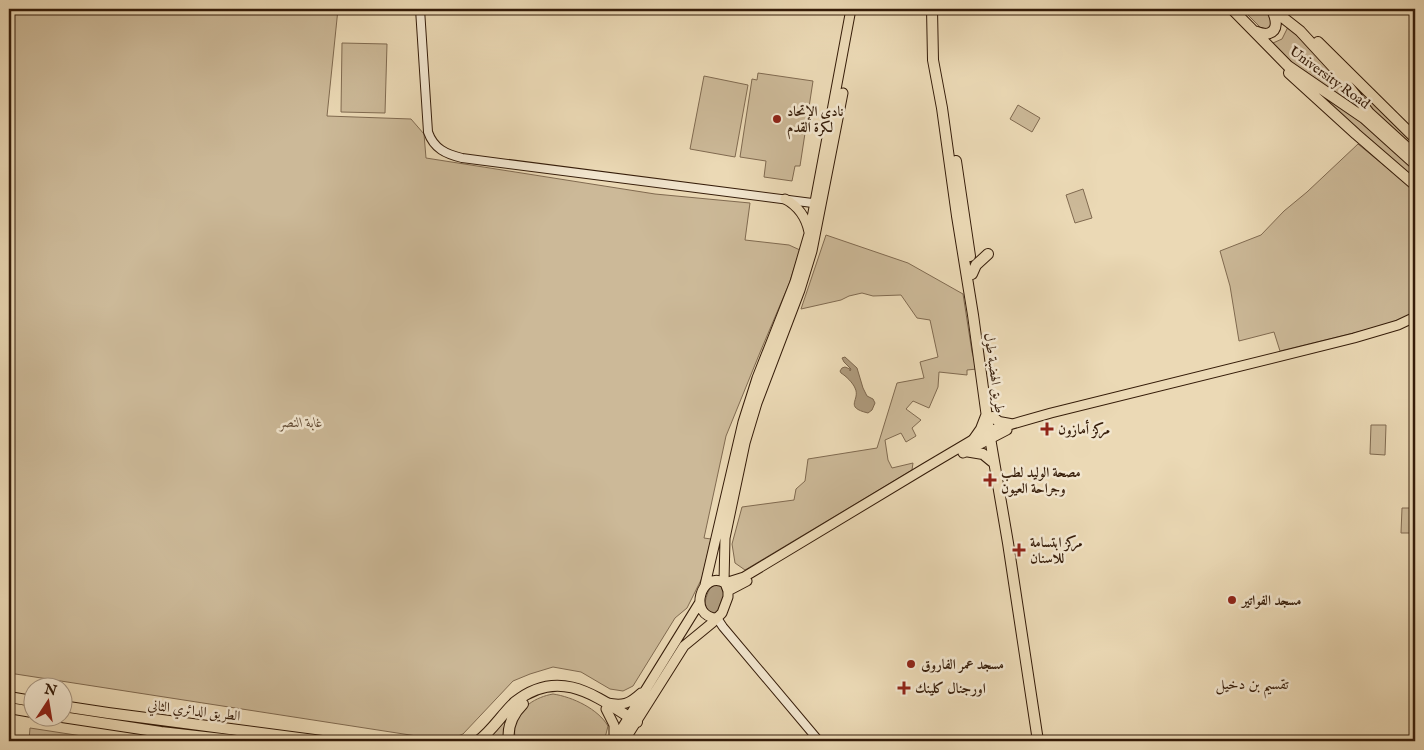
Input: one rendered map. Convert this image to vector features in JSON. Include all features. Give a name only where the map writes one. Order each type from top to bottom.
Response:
[{"type":"highway","name":"طريق الهضبة طول","points":[[932,9],[933,60],[990,416]]},
{"type":"highway","name":"طريق الهضبة طول","points":[[937,9],[936,36],[962,198],[990,416],[994,463],[1038,741]]},
{"type":"highway","name":"University Road","points":[[1232,9],[1288,66],[1364,118],[1415,164]]},
{"type":"highway","points":[[1254,31],[1267,34],[1272,32],[1276,27],[1276,19],[1272,9]]},
{"type":"highway","name":"University Road","points":[[1272,9],[1300,31],[1335,69],[1369,113],[1415,155]]},
{"type":"highway","points":[[1300,31],[1319,43],[1415,138]]},
{"type":"highway","points":[[1288,66],[1286,69],[1288,72],[1415,185]]},
{"type":"highway","points":[[972,274],[976,265],[988,254]]},
{"type":"highway","points":[[974,439],[990,416],[999,422],[1010,424]]},
{"type":"highway","name":"طريق الهضبة طول","points":[[992,434],[1002,484],[1042,741]]},
{"type":"highway","points":[[965,451],[983,454],[994,463]]},
{"type":"highway","points":[[478,741],[515,703],[530,693],[555,685],[580,690],[631,722]]},
{"type":"highway","points":[[509,741],[509,730],[516,711],[531,698],[541,693],[553,690],[566,691],[605,706]]},
{"type":"highway","points":[[9,697],[22,699]]},
{"type":"highway","points":[[9,708],[22,710]]},
{"type":"highway","name":"الطريق الدائري الثاني","points":[[72,708],[322,741]]},
{"type":"highway","name":"الطريق الدائري الثاني","points":[[72,718],[161,732],[240,741]]},
{"type":"main road","points":[[761,380],[806,272],[814,244],[819,203],[852,9]]},
{"type":"main road","points":[[719,616],[712,618],[703,612],[700,602],[701,593],[726,511],[742,441],[819,203],[858,9]]},
{"type":"main road","points":[[785,199],[796,206],[803,216],[809,234]]},
{"type":"main road","points":[[705,585],[714,581],[726,586],[764,573],[974,439],[1355,340],[1415,317]]},
{"type":"main road","points":[[726,586],[1010,424],[1400,329],[1415,323]]},
{"type":"main road","points":[[614,741],[631,722],[686,643],[712,623],[727,603],[724,567],[726,511]]},
{"type":"main road","points":[[724,567],[730,574],[744,577]]},
{"type":"main road","points":[[624,741],[646,688],[700,602]]},
{"type":"main road","points":[[667,654],[676,659]]},
{"type":"main road","points":[[614,741],[614,725],[605,706],[626,704],[646,688]]},
{"type":"street","points":[[420,9],[428,132],[434,144],[443,152],[462,158],[819,203]]},
{"type":"street","points":[[719,616],[730,635],[819,741]]},
{"type":"green space","name":"غابة النصر","points":[[9,9],[338,9],[327,116],[411,119],[424,134],[426,158],[655,194],[750,203],[745,240],[789,245],[800,250],[789,284],[726,436],[704,538],[711,539],[702,578],[687,608],[675,618],[633,686],[623,691],[610,689],[581,672],[553,667],[513,681],[463,734],[448,740],[72,683],[72,678],[41,678],[9,673]]},
{"type":"green space","points":[[1242,9],[1265,9],[1272,15],[1273,25],[1263,30]]},
{"type":"green space","points":[[1288,27],[1321,60],[1361,110],[1298,68],[1273,43],[1282,39]]},
{"type":"green space","points":[[342,43],[387,44],[385,113],[341,112]]},
{"type":"green space","points":[[1336,61],[1415,141],[1415,151],[1372,113]]},
{"type":"green space","points":[[758,73],[813,81],[800,166],[795,166],[792,181],[764,177],[766,161],[740,157],[752,79],[757,80]]},
{"type":"green space","points":[[704,76],[748,85],[735,157],[690,149]]},
{"type":"green space","points":[[1301,79],[1364,122],[1415,168],[1415,182]]},
{"type":"green space","points":[[1018,105],[1040,118],[1032,132],[1010,119]]},
{"type":"green space","points":[[1358,144],[1415,191],[1415,314],[1382,326],[1280,351],[1274,332],[1239,341],[1230,286],[1220,251],[1261,235],[1284,211]]},
{"type":"green space","points":[[1083,189],[1092,218],[1075,223],[1066,195]]},
{"type":"green space","points":[[826,235],[908,263],[963,294],[972,352],[977,369],[967,370],[967,375],[939,372],[938,387],[929,408],[913,401],[906,409],[921,420],[912,428],[916,436],[906,442],[901,433],[885,440],[888,460],[892,468],[913,463],[912,470],[745,570],[735,563],[732,544],[742,507],[794,500],[796,489],[805,481],[808,459],[877,448],[897,383],[924,378],[920,362],[938,357],[930,320],[917,318],[901,295],[873,296],[862,293],[801,309]]},
{"type":"green space","points":[[1371,425],[1386,425],[1385,455],[1370,454]]},
{"type":"green space","points":[[1402,508],[1415,508],[1415,533],[1401,533]]},
{"type":"green space","points":[[553,694],[577,701],[598,714],[608,726],[603,741],[515,741],[515,725],[524,708],[535,700]]},
{"type":"green space","points":[[517,704],[508,741],[484,741]]},
{"type":"green space","points":[[30,728],[108,740],[143,741],[29,741]]},
{"type":"shaded area","points":[[845,357],[857,368],[867,396],[873,399],[875,403],[872,410],[868,413],[854,406],[855,388],[840,371],[845,367],[850,369],[850,371],[851,369],[842,358]]},
{"type":"shaded area","points":[[713,585],[721,586],[724,595],[717,614],[709,613],[704,607],[708,592]]},
{"type":"place","name":"نادي الإتحاد لكرة القدم","points":[[777,119]]},
{"type":"place","name":"مركز أمازون","points":[[1047,429]]},
{"type":"place","name":"مصحة الوليد لطب وجراحة العيون","points":[[990,480]]},
{"type":"place","name":"مركز ابتسامة للاسنان","points":[[1019,550]]},
{"type":"place","name":"مسجد الفواتير","points":[[1232,600]]},
{"type":"place","name":"مسجد عمر الفاروق","points":[[911,664]]},
{"type":"place","name":"اورجنال كلينك","points":[[904,688]]},
{"type":"district","name":"تقسيم بن دخيل","points":[[1252,684]]}]
